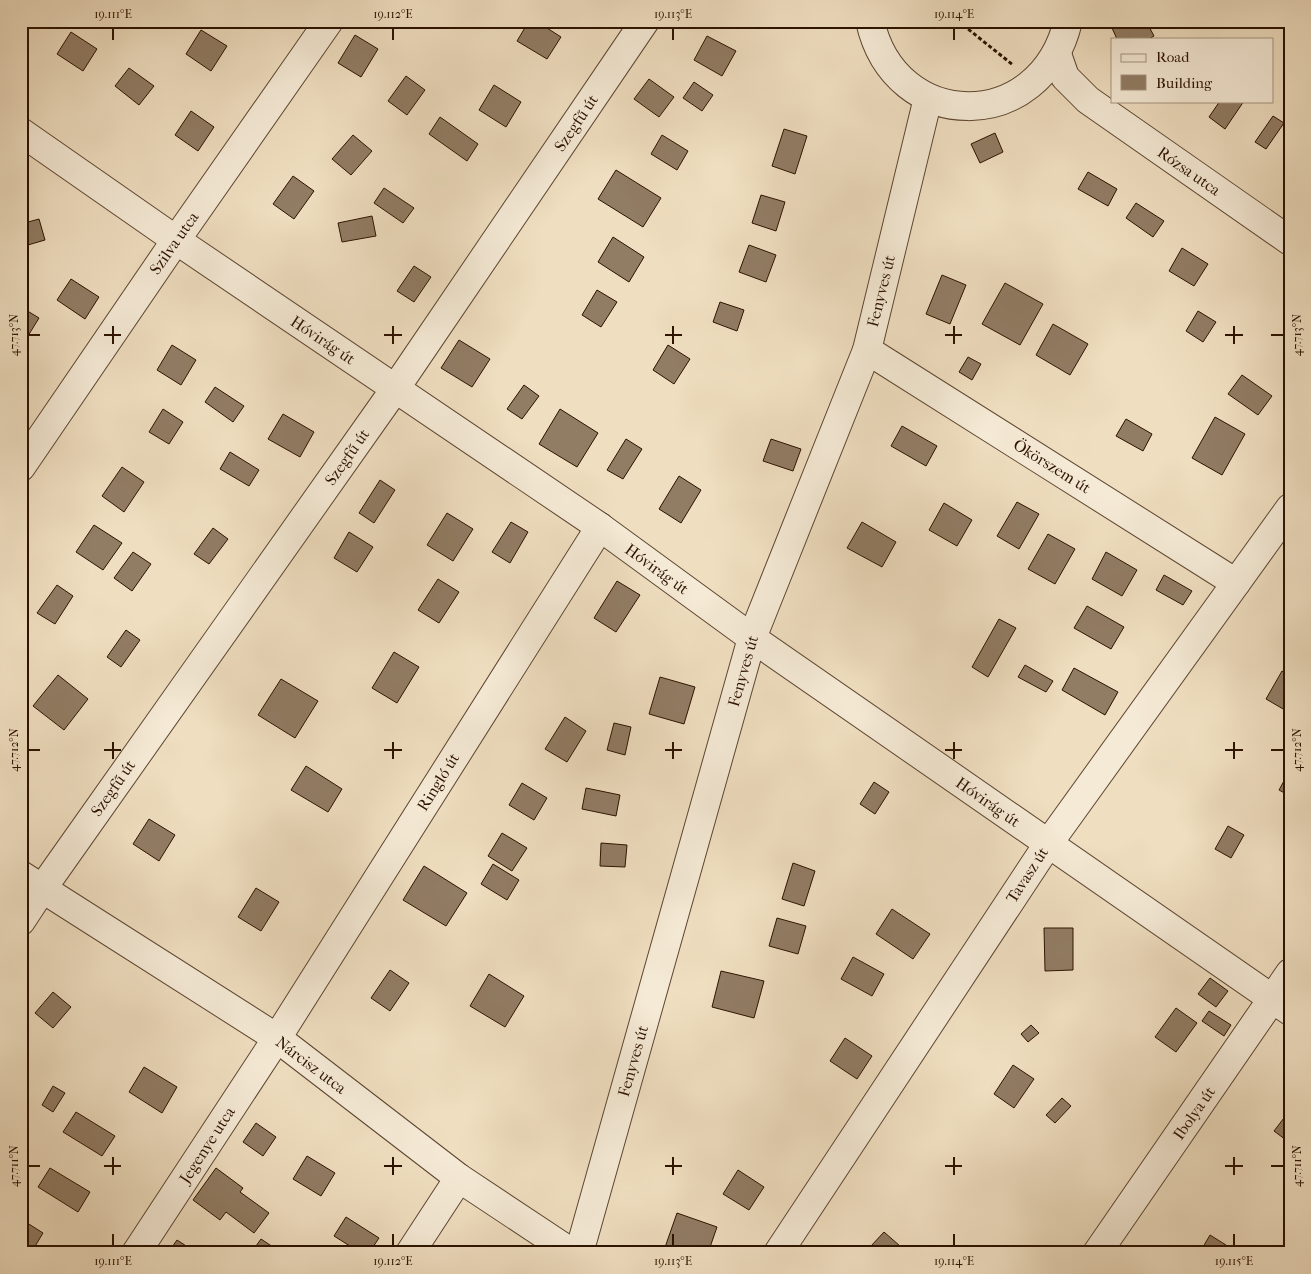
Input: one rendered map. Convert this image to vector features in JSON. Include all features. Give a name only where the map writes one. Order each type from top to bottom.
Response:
[{"type":"street","name":"Szilva utca","points":[[21,467],[329,21]]},
{"type":"street","name":"Szegfű út","points":[[21,921],[32,882],[396,389],[645,21]]},
{"type":"street","points":[[870,21],[873,36],[880,53],[890,69],[904,83],[928,98],[960,106],[986,105],[1004,100],[1028,87],[1046,71],[1057,54],[1064,38],[1068,21]]},
{"type":"street","points":[[1057,54],[1065,77],[1088,100]]},
{"type":"street","points":[[1028,87],[1088,100]]},
{"type":"street","name":"Fenyves út","points":[[579,1253],[752,638],[867,350],[928,98]]},
{"type":"street","name":"Rózsa utca","points":[[1088,100],[1290,241]]},
{"type":"street","name":"Hóvirág út","points":[[21,132],[176,240],[600,527],[752,638],[1281,1005]]},
{"type":"street","name":"Ökörszem út","points":[[867,350],[1236,583]]},
{"type":"street","name":"Tavasz út","points":[[778,1253],[1048,844],[1290,508]]},
{"type":"street","name":"Ringló út","points":[[277,1038],[600,527]]},
{"type":"street","name":"Nárcisz utca","points":[[32,882],[277,1038],[459,1178],[572,1253]]},
{"type":"street","name":"Ibolya út","points":[[1097,1253],[1281,1005],[1290,973]]},
{"type":"street","name":"Jegenye utca","points":[[136,1253],[277,1038]]},
{"type":"street","points":[[410,1253],[459,1178]]},
{"type":"path","points":[[958,21],[1028,87]]},
{"type":"building","points":[[529,21],[536,21],[561,37],[547,59],[517,41]]},
{"type":"building","points":[[1125,21],[1146,21],[1154,36],[1151,38],[1117,38],[1112,28]]},
{"type":"building","points":[[201,30],[227,46],[211,71],[186,54]]},
{"type":"building","points":[[71,32],[97,49],[83,71],[57,54]]},
{"type":"building","points":[[355,35],[378,49],[361,77],[338,63]]},
{"type":"building","points":[[707,36],[736,51],[722,76],[694,60]]},
{"type":"building","points":[[129,68],[154,86],[139,105],[115,86]]},
{"type":"building","points":[[406,76],[425,90],[407,115],[388,101]]},
{"type":"building","points":[[649,79],[674,97],[659,117],[634,99]]},
{"type":"building","points":[[694,82],[713,95],[702,111],[683,98]]},
{"type":"building","points":[[494,85],[521,102],[506,127],[479,110]]},
{"type":"building","points":[[1219,102],[1243,102],[1225,129],[1209,117]]},
{"type":"building","points":[[191,111],[214,127],[198,151],[175,135]]},
{"type":"building","points":[[1273,116],[1284,123],[1266,149],[1255,142]]},
{"type":"building","points":[[440,117],[478,144],[467,161],[429,134]]},
{"type":"building","points":[[784,129],[807,136],[795,174],[772,166]]},
{"type":"building","points":[[995,133],[1003,152],[980,163],[971,144]]},
{"type":"building","points":[[353,135],[372,151],[351,175],[332,159]]},
{"type":"building","points":[[662,135],[688,151],[677,170],[651,154]]},
{"type":"building","points":[[616,170],[661,198],[643,227],[598,199]]},
{"type":"building","points":[[1088,172],[1117,189],[1108,206],[1078,189]]},
{"type":"building","points":[[293,176],[314,191],[294,219],[273,204]]},
{"type":"building","points":[[384,188],[414,208],[403,223],[374,203]]},
{"type":"building","points":[[761,195],[785,202],[776,231],[752,223]]},
{"type":"building","points":[[1136,203],[1164,221],[1153,237],[1126,218]]},
{"type":"building","points":[[372,216],[376,236],[342,242],[338,223]]},
{"type":"building","points":[[39,219],[45,240],[21,247],[21,224]]},
{"type":"building","points":[[613,237],[644,257],[629,282],[598,262]]},
{"type":"building","points":[[749,245],[776,255],[766,282],[739,272]]},
{"type":"building","points":[[1182,248],[1208,264],[1194,286],[1169,271]]},
{"type":"building","points":[[414,266],[431,277],[414,302],[397,291]]},
{"type":"building","points":[[942,275],[966,285],[950,324],[926,314]]},
{"type":"building","points":[[71,279],[99,297],[85,319],[57,300]]},
{"type":"building","points":[[1005,283],[1043,304],[1020,345],[982,324]]},
{"type":"building","points":[[597,290],[617,302],[601,327],[582,315]]},
{"type":"building","points":[[720,302],[744,310],[737,331],[713,322]]},
{"type":"building","points":[[21,307],[39,318],[23,344],[21,343]]},
{"type":"building","points":[[1198,311],[1216,322],[1203,342],[1186,331]]},
{"type":"building","points":[[1053,324],[1088,344],[1070,375],[1036,355]]},
{"type":"building","points":[[459,340],[490,359],[472,387],[441,368]]},
{"type":"building","points":[[172,345],[196,360],[181,385],[157,370]]},
{"type":"building","points":[[668,345],[690,359],[674,384],[653,370]]},
{"type":"building","points":[[968,357],[981,364],[972,380],[959,372]]},
{"type":"building","points":[[1242,375],[1272,396],[1258,415],[1228,394]]},
{"type":"building","points":[[524,385],[539,396],[522,419],[507,409]]},
{"type":"building","points":[[215,387],[244,406],[233,422],[205,402]]},
{"type":"building","points":[[163,409],[183,422],[169,444],[149,432]]},
{"type":"building","points":[[560,409],[598,433],[577,467],[539,444]]},
{"type":"building","points":[[283,414],[314,432],[300,457],[268,439]]},
{"type":"building","points":[[1215,417],[1245,434],[1222,475],[1192,458]]},
{"type":"building","points":[[1126,419],[1152,434],[1143,451],[1116,436]]},
{"type":"building","points":[[902,426],[937,446],[926,466],[891,446]]},
{"type":"building","points":[[626,439],[642,449],[623,479],[607,470]]},
{"type":"building","points":[[771,439],[801,449],[793,471],[763,461]]},
{"type":"building","points":[[230,452],[259,470],[249,486],[220,469]]},
{"type":"building","points":[[122,467],[144,482],[124,512],[102,496]]},
{"type":"building","points":[[679,476],[701,490],[681,523],[659,509]]},
{"type":"building","points":[[380,480],[395,490],[374,523],[359,513]]},
{"type":"building","points":[[1017,502],[1039,514],[1019,549],[997,536]]},
{"type":"building","points":[[944,503],[972,520],[957,546],[929,530]]},
{"type":"building","points":[[447,513],[473,529],[453,561],[427,545]]},
{"type":"building","points":[[511,522],[528,532],[510,563],[492,552]]},
{"type":"building","points":[[862,522],[896,542],[882,567],[847,548]]},
{"type":"building","points":[[94,525],[122,543],[103,570],[76,552]]},
{"type":"building","points":[[213,528],[228,539],[209,564],[194,554]]},
{"type":"building","points":[[349,532],[373,547],[357,572],[334,558]]},
{"type":"building","points":[[1048,534],[1075,549],[1055,584],[1028,569]]},
{"type":"building","points":[[133,552],[151,564],[132,591],[114,578]]},
{"type":"building","points":[[1106,552],[1137,570],[1122,596],[1092,579]]},
{"type":"building","points":[[1164,575],[1192,591],[1183,605],[1156,590]]},
{"type":"building","points":[[438,579],[459,592],[439,623],[418,610]]},
{"type":"building","points":[[617,581],[640,595],[616,632],[594,618]]},
{"type":"building","points":[[57,585],[73,596],[55,624],[37,613]]},
{"type":"building","points":[[1087,606],[1124,627],[1111,649],[1074,628]]},
{"type":"building","points":[[999,619],[1016,628],[988,677],[972,667]]},
{"type":"building","points":[[126,630],[140,640],[121,667],[107,657]]},
{"type":"building","points":[[394,652],[419,667],[397,703],[372,688]]},
{"type":"building","points":[[1025,665],[1053,681],[1046,692],[1018,677]]},
{"type":"building","points":[[1074,668],[1118,692],[1105,715],[1062,690]]},
{"type":"building","points":[[1282,671],[1290,676],[1290,713],[1266,699]]},
{"type":"building","points":[[58,675],[88,699],[64,730],[33,706]]},
{"type":"building","points":[[660,677],[695,687],[684,724],[649,714]]},
{"type":"building","points":[[281,679],[318,701],[295,738],[258,715]]},
{"type":"building","points":[[565,717],[586,731],[567,762],[545,749]]},
{"type":"building","points":[[614,723],[631,727],[625,755],[607,750]]},
{"type":"building","points":[[306,766],[342,789],[328,812],[291,790]]},
{"type":"building","points":[[1290,770],[1290,796],[1279,790]]},
{"type":"building","points":[[874,782],[889,792],[875,814],[860,804]]},
{"type":"building","points":[[522,783],[547,798],[534,820],[509,805]]},
{"type":"building","points":[[586,788],[620,795],[616,816],[582,809]]},
{"type":"building","points":[[149,819],[175,835],[159,861],[133,844]]},
{"type":"building","points":[[1228,826],[1244,835],[1231,858],[1215,849]]},
{"type":"building","points":[[502,833],[527,848],[512,871],[488,856]]},
{"type":"building","points":[[601,843],[627,845],[625,867],[600,866]]},
{"type":"building","points":[[793,863],[815,871],[804,906],[782,899]]},
{"type":"building","points":[[493,864],[519,880],[507,900],[481,884]]},
{"type":"building","points":[[424,866],[467,893],[446,926],[403,900]]},
{"type":"building","points":[[256,888],[279,902],[261,931],[238,917]]},
{"type":"building","points":[[892,909],[930,934],[913,959],[876,934]]},
{"type":"building","points":[[777,918],[806,926],[798,954],[769,946]]},
{"type":"building","points":[[1044,928],[1073,928],[1073,970],[1045,971]]},
{"type":"building","points":[[853,957],[884,974],[872,996],[841,979]]},
{"type":"building","points":[[390,970],[409,983],[390,1011],[371,998]]},
{"type":"building","points":[[721,971],[764,981],[754,1018],[712,1007]]},
{"type":"building","points":[[489,974],[524,996],[505,1027],[470,1006]]},
{"type":"building","points":[[1210,978],[1228,991],[1216,1007],[1198,994]]},
{"type":"building","points":[[53,992],[71,1007],[53,1028],[35,1013]]},
{"type":"building","points":[[1176,1008],[1197,1023],[1176,1052],[1155,1037]]},
{"type":"building","points":[[1209,1011],[1231,1025],[1224,1036],[1202,1021]]},
{"type":"building","points":[[1031,1025],[1039,1033],[1028,1042],[1021,1034]]},
{"type":"building","points":[[845,1038],[872,1056],[857,1079],[830,1061]]},
{"type":"building","points":[[1013,1065],[1034,1079],[1014,1108],[994,1094]]},
{"type":"building","points":[[144,1067],[177,1087],[162,1113],[129,1092]]},
{"type":"building","points":[[53,1086],[65,1093],[53,1112],[42,1105]]},
{"type":"building","points":[[1062,1098],[1071,1106],[1055,1123],[1046,1115]]},
{"type":"building","points":[[76,1112],[115,1136],[102,1156],[63,1132]]},
{"type":"building","points":[[1287,1114],[1290,1116],[1290,1143],[1274,1131]]},
{"type":"building","points":[[256,1123],[276,1137],[263,1156],[243,1142]]},
{"type":"building","points":[[307,1156],[335,1173],[321,1196],[293,1179]]},
{"type":"building","points":[[50,1168],[90,1192],[78,1212],[38,1187]]},
{"type":"building","points":[[216,1168],[243,1188],[240,1192],[269,1213],[254,1233],[226,1212],[220,1220],[193,1200]]},
{"type":"building","points":[[738,1170],[764,1187],[749,1210],[723,1194]]},
{"type":"building","points":[[677,1213],[717,1227],[708,1253],[663,1253]]},
{"type":"building","points":[[346,1217],[379,1238],[369,1253],[361,1253],[334,1236]]},
{"type":"building","points":[[21,1219],[43,1233],[31,1253],[21,1251]]},
{"type":"building","points":[[884,1232],[908,1253],[879,1253],[871,1246]]},
{"type":"building","points":[[1210,1235],[1226,1245],[1220,1253],[1211,1253],[1203,1247]]},
{"type":"building","points":[[261,1239],[273,1247],[268,1253],[251,1253]]},
{"type":"building","points":[[177,1240],[197,1253],[168,1253]]}]
